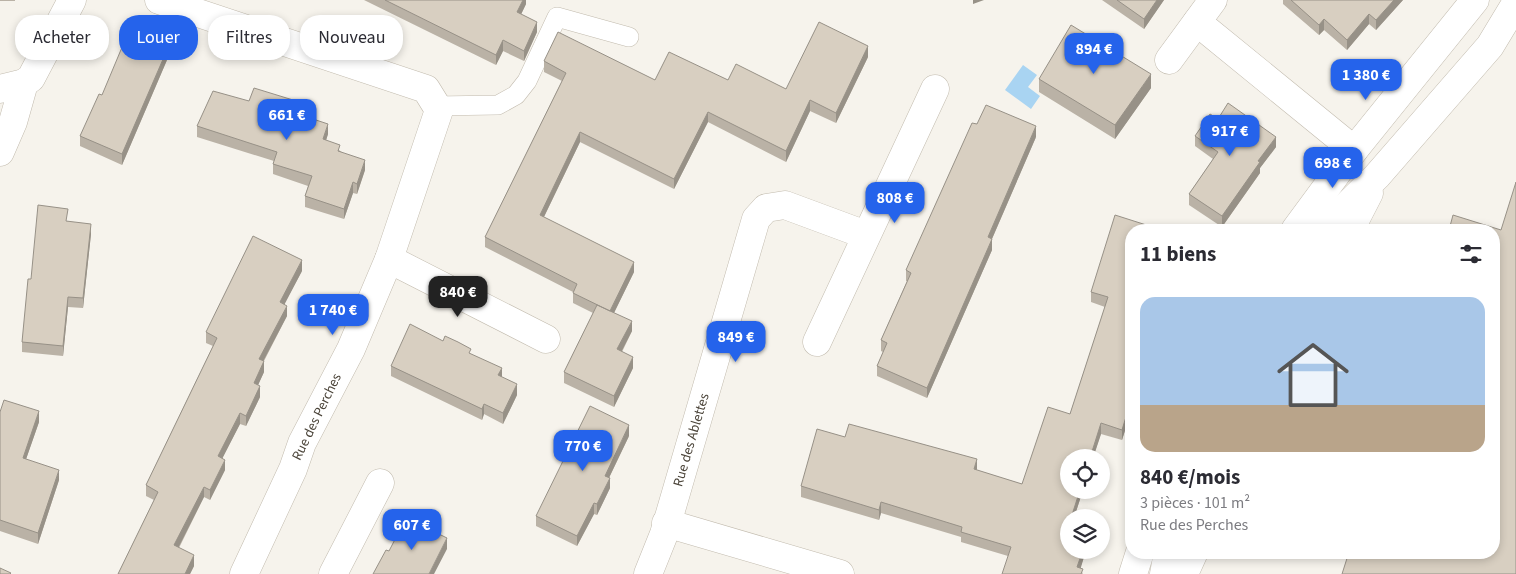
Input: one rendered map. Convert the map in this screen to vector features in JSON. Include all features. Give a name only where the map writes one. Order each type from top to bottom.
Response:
[{"type":"street","points":[[0,152],[13,122],[12,86],[31,78],[72,0]]},
{"type":"street","points":[[159,0],[431,97]]},
{"type":"street","points":[[1169,60],[1213,0]]},
{"type":"street","points":[[1299,224],[1354,150],[1475,0]]},
{"type":"street","points":[[1328,224],[1377,176],[1490,46],[1516,4]]},
{"type":"street","points":[[1197,22],[1354,150]]},
{"type":"street","points":[[1490,46],[1516,34]]},
{"type":"street","points":[[817,342],[935,89]]},
{"type":"street","name":"Rue des Perches","points":[[244,574],[293,469],[302,444],[350,348],[389,259],[438,110],[431,97]]},
{"type":"street","points":[[1353,224],[1377,176]]},
{"type":"street","name":"Rue des Ablettes","points":[[648,574],[664,534],[756,220],[766,208],[785,205],[866,235]]},
{"type":"street","points":[[389,259],[546,339]]},
{"type":"street","points":[[333,574],[380,483]]},
{"type":"street","points":[[666,523],[840,574]]},
{"type":"street","points":[[1132,574],[1137,559]]},
{"type":"street","points":[[1164,574],[1167,559]]},
{"type":"street","points":[[1184,574],[1191,559]]},
{"type":"lane","points":[[431,97],[498,105],[516,96],[527,81],[557,17],[629,37]]},
{"type":"water","points":[[1023,65],[1037,75],[1028,87],[1040,96],[1031,109],[1005,90]]},
{"type":"building","points":[[385,0],[523,0],[517,12],[537,22],[524,51],[503,40],[496,55]]},
{"type":"building","points":[[1117,0],[1157,0],[1144,19]]},
{"type":"building","points":[[1291,0],[1394,0],[1376,20],[1369,14],[1347,40],[1324,19],[1319,25]]},
{"type":"building","points":[[819,22],[868,46],[836,113],[810,100],[786,151],[708,112],[674,179],[580,132],[540,215],[634,262],[610,311],[573,293],[577,284],[485,237],[566,73],[544,61],[558,32],[655,80],[669,52],[728,80],[736,64],[786,89]]},
{"type":"building","points":[[1071,25],[1151,74],[1115,125],[1039,79]]},
{"type":"building","points":[[119,54],[119,60],[163,60],[122,154],[80,136],[99,94],[102,95]]},
{"type":"building","points":[[254,88],[293,100],[291,107],[306,111],[304,116],[328,124],[323,139],[340,145],[338,151],[365,160],[357,184],[353,182],[344,209],[305,196],[312,176],[273,164],[277,152],[197,126],[213,91],[249,101]]},
{"type":"building","points":[[1228,103],[1276,137],[1222,216],[1189,194],[1218,152],[1195,136],[1210,114],[1218,119]]},
{"type":"building","points":[[986,105],[1036,126],[988,237],[992,239],[927,388],[877,366],[887,343],[881,340],[911,273],[906,270],[972,123],[977,124]]},
{"type":"building","points":[[1516,182],[1516,574],[1342,574],[1347,559],[1500,559],[1501,230]]},
{"type":"building","points":[[38,205],[68,209],[66,221],[91,224],[83,298],[68,297],[63,346],[22,342],[28,279],[31,279]]},
{"type":"building","points":[[1115,215],[1143,224],[1125,224],[1125,420],[1122,430],[1101,423],[1093,449],[1060,449],[1060,499],[1077,499],[1074,509],[1060,509],[1060,559],[1080,559],[1077,567],[1083,569],[1081,574],[1002,574],[1011,547],[961,532],[962,527],[881,502],[879,510],[801,486],[817,429],[845,437],[849,424],[977,459],[974,469],[1022,484],[1048,407],[1070,414],[1108,297],[1091,292]]},
{"type":"building","points":[[1453,215],[1482,224],[1451,224]]},
{"type":"building","points":[[253,236],[302,260],[280,302],[287,306],[259,359],[264,361],[254,383],[260,386],[246,416],[240,413],[218,456],[225,460],[210,490],[204,487],[174,545],[194,555],[185,574],[118,574],[158,492],[146,485],[217,338],[206,332]]},
{"type":"building","points":[[597,305],[632,321],[617,349],[633,357],[614,396],[564,372]]},
{"type":"building","points":[[410,324],[443,341],[445,336],[458,342],[471,349],[469,353],[502,368],[498,375],[517,384],[503,413],[484,404],[482,409],[391,366]]},
{"type":"building","points":[[4,400],[39,411],[23,458],[59,470],[38,533],[0,520],[0,412]]},
{"type":"building","points":[[590,406],[629,425],[605,476],[610,478],[597,504],[594,503],[577,536],[536,516]]},
{"type":"building","points":[[406,518],[447,538],[429,574],[373,574],[386,550],[389,551]]},
{"type":"building","points":[[0,568],[11,573],[0,574]]}]
